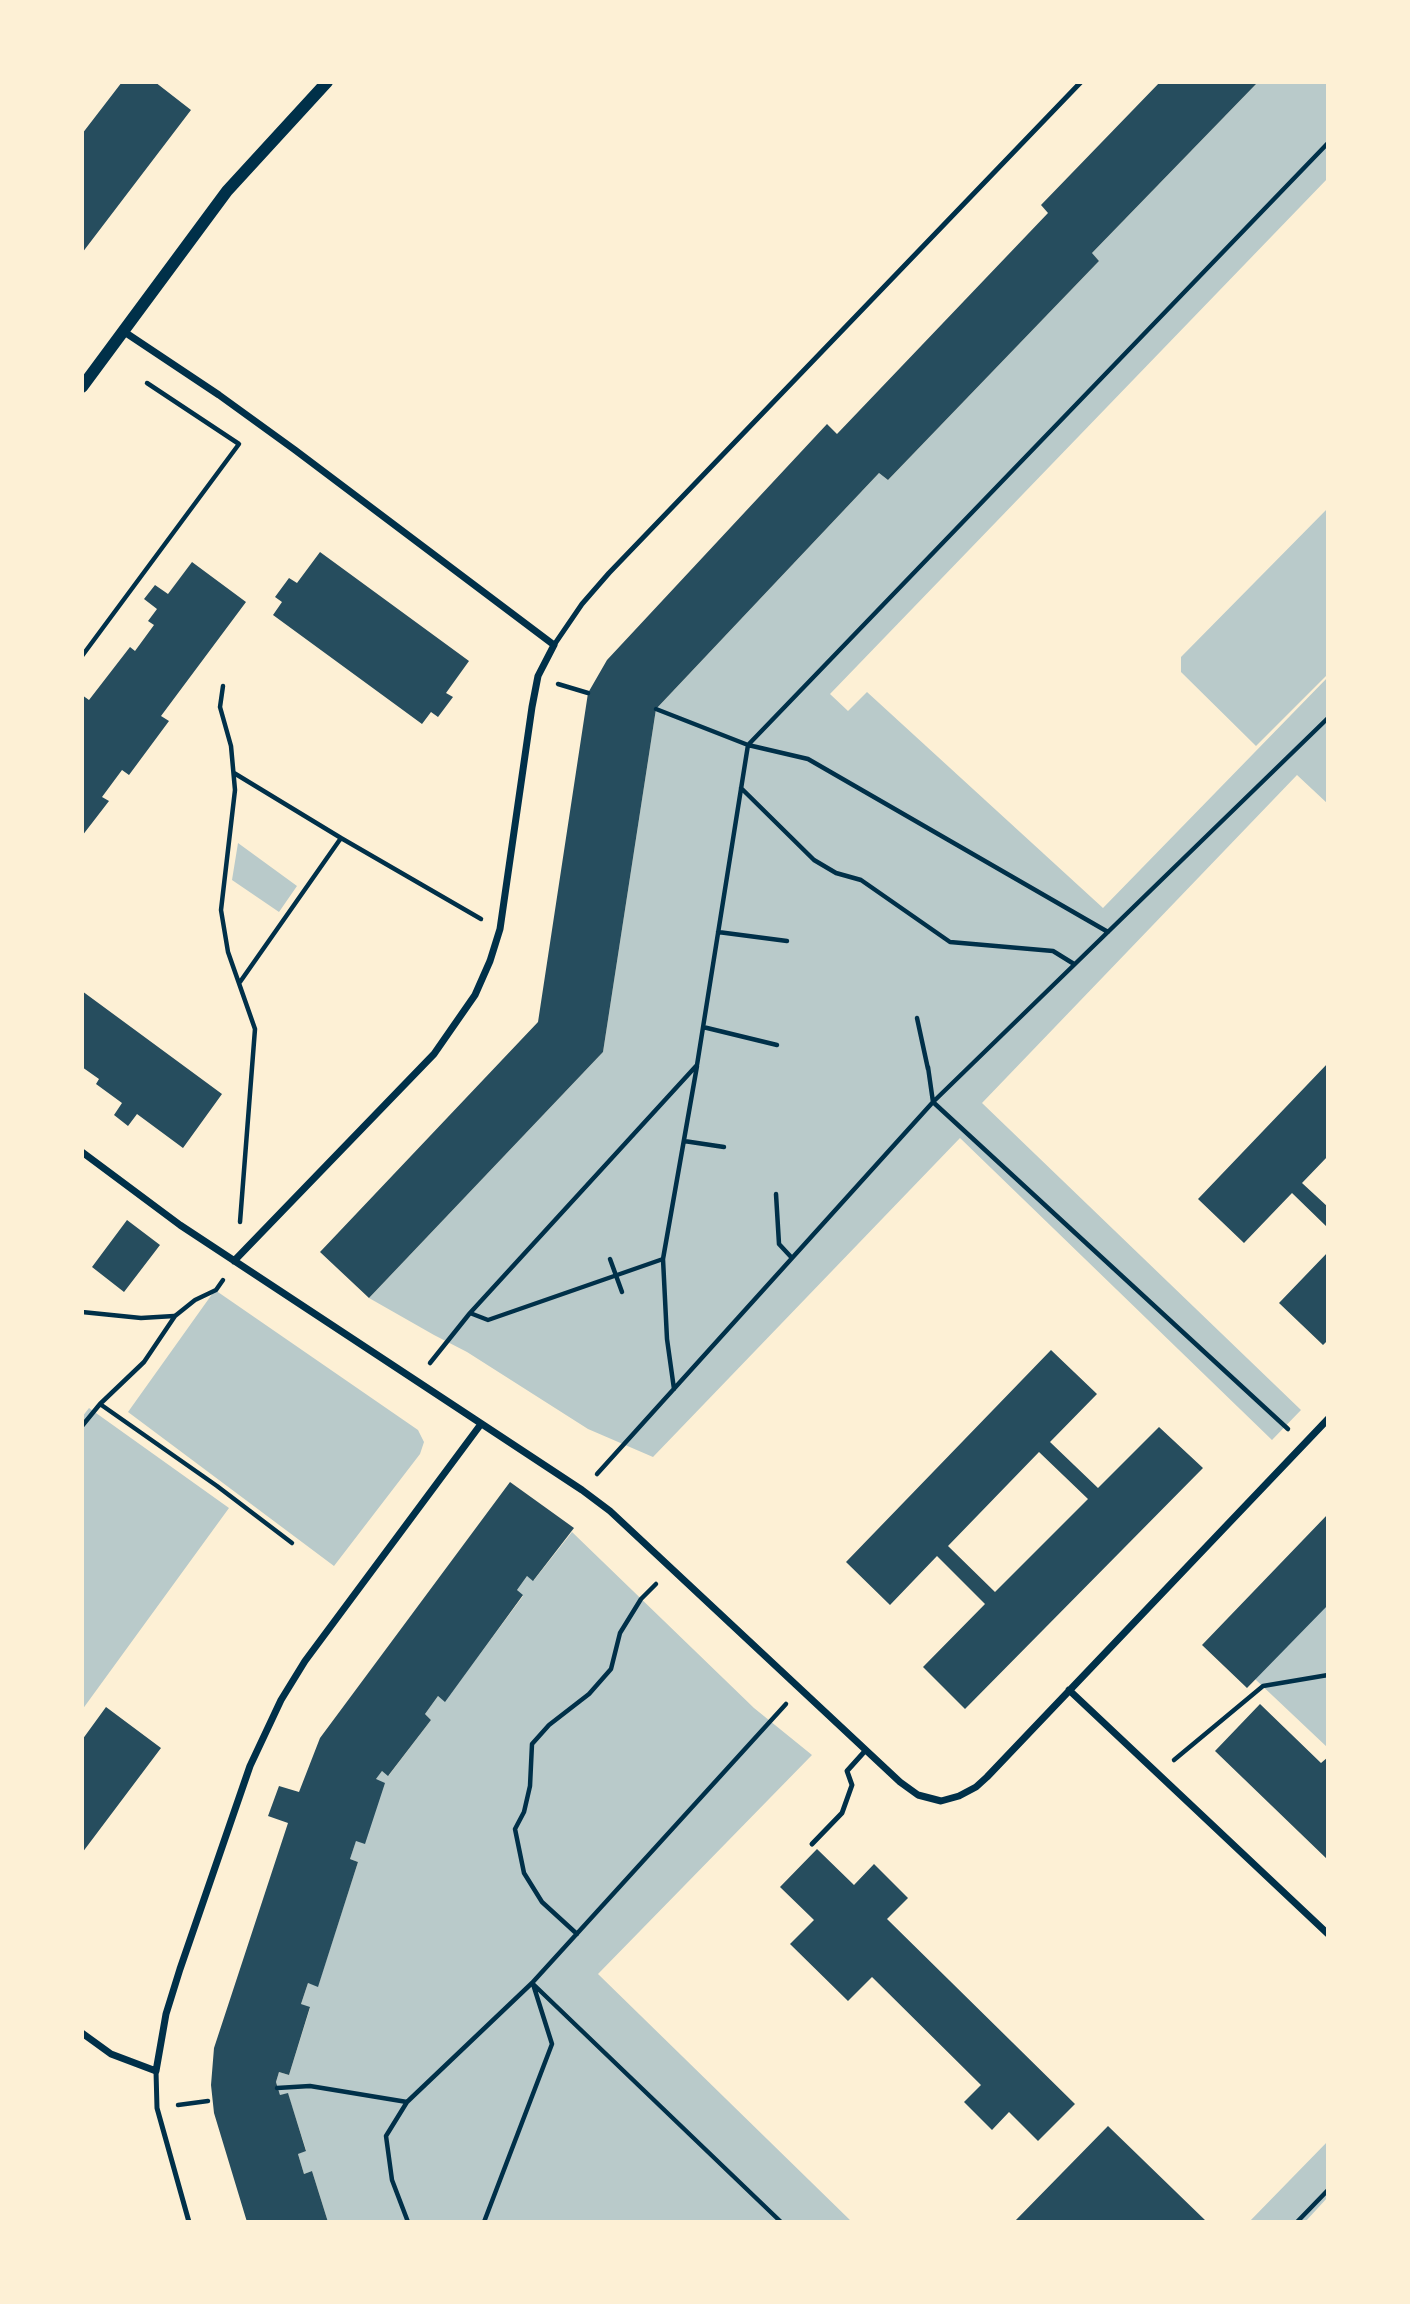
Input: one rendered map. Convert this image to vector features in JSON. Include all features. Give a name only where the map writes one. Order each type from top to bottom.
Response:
[{"type":"street","points":[[82,387],[227,191],[327,82]]},
{"type":"street","points":[[123,331],[295,450],[554,645],[538,676],[531,707],[500,929],[475,995],[434,1054],[234,1262]]},
{"type":"street","points":[[82,1152],[234,1262],[610,1511],[865,1751],[918,1795],[941,1801],[959,1796],[987,1777],[1328,1419]]},
{"type":"street","points":[[82,2033],[111,2054],[156,2071],[166,2014],[180,1969],[250,1766],[281,1700],[305,1661],[481,1424]]},
{"type":"street","points":[[1069,1690],[1328,1934]]},
{"type":"lane","points":[[554,645],[582,604],[609,573],[1082,82]]},
{"type":"lane","points":[[812,1844],[842,1813],[852,1785],[847,1771],[865,1751]]},
{"type":"lane","points":[[156,2071],[157,2108],[189,2222]]},
{"type":"path","points":[[674,1389],[667,1339],[663,1259],[748,745],[1328,143]]},
{"type":"path","points":[[82,656],[239,444],[147,383]]},
{"type":"path","points":[[223,686],[220,707],[231,746],[235,790],[221,910],[228,951],[255,1029],[240,1225],[252,1241]]},
{"type":"path","points":[[581,691],[588,694]]},
{"type":"path","points":[[656,709],[748,745],[808,759],[1108,932]]},
{"type":"path","points":[[582,1490],[933,1102],[1328,718]]},
{"type":"path","points":[[233,772],[341,838],[500,929]]},
{"type":"path","points":[[741,787],[814,860],[836,873],[861,880],[950,942],[1053,951],[1074,964]]},
{"type":"path","points":[[240,983],[341,838]]},
{"type":"path","points":[[718,932],[788,941]]},
{"type":"path","points":[[917,1018],[933,1102],[1304,1444]]},
{"type":"path","points":[[703,1027],[778,1045]]},
{"type":"path","points":[[416,1382],[470,1313],[697,1065]]},
{"type":"path","points":[[684,1141],[724,1147]]},
{"type":"path","points":[[776,1194],[779,1244],[792,1258]]},
{"type":"path","points":[[610,1259],[622,1292]]},
{"type":"path","points":[[470,1313],[488,1320],[663,1259]]},
{"type":"path","points":[[82,1426],[100,1404],[144,1362],[175,1316],[195,1300],[216,1290],[234,1262]]},
{"type":"path","points":[[82,1312],[141,1318],[175,1316]]},
{"type":"path","points":[[100,1404],[217,1486],[292,1543]]},
{"type":"path","points":[[577,1934],[542,1902],[524,1873],[515,1829],[524,1812],[530,1786],[532,1744],[549,1725],[589,1694],[611,1670],[620,1633],[641,1599],[672,1568]]},
{"type":"path","points":[[1157,1774],[1263,1686],[1328,1675]]},
{"type":"path","points":[[408,2222],[392,2179],[386,2136],[407,2102],[533,1983],[766,1724]]},
{"type":"path","points":[[484,2222],[552,2044],[533,1983]]},
{"type":"path","points":[[533,1983],[781,2222]]},
{"type":"path","points":[[277,2088],[310,2086],[407,2102]]},
{"type":"path","points":[[201,2102],[208,2101]]},
{"type":"path","points":[[1297,2222],[1328,2190]]},
{"type":"shaded area","points":[[1258,82],[1328,82],[1328,178],[830,694],[848,711],[867,692],[1103,908],[1328,677],[1328,804],[1297,775],[982,1103],[1301,1410],[1272,1440],[960,1138],[653,1457],[588,1429],[467,1352],[369,1298],[603,1052],[656,709],[879,473],[888,480],[1099,261],[1092,253]]},
{"type":"shaded area","points":[[1328,508],[1328,674],[1256,746],[1181,672],[1181,657]]},
{"type":"shaded area","points":[[238,843],[297,886],[279,912],[232,880]]},
{"type":"shaded area","points":[[215,1290],[418,1430],[424,1442],[420,1454],[334,1566],[128,1412]]},
{"type":"shaded area","points":[[89,1408],[229,1508],[82,1710],[82,1417]]},
{"type":"shaded area","points":[[572,1532],[754,1708],[812,1755],[598,1974],[852,2222],[328,2222],[312,2171],[304,2174],[298,2154],[306,2150],[288,2094],[280,2095],[276,2082],[279,2072],[289,2075],[310,2008],[301,2004],[308,1983],[318,1986],[358,1862],[350,1859],[376,1779],[382,1771],[389,1775],[431,1720],[425,1714],[438,1696],[445,1701],[523,1596],[517,1590],[527,1576],[534,1580]]},
{"type":"shaded area","points":[[1328,1604],[1328,1748],[1255,1679]]},
{"type":"shaded area","points":[[1328,2141],[1328,2197],[1305,2222],[1249,2222]]},
{"type":"building","points":[[122,82],[155,82],[191,110],[82,253],[82,134]]},
{"type":"building","points":[[1160,82],[1258,82],[1092,253],[1099,261],[888,480],[879,473],[656,709],[603,1052],[369,1298],[320,1252],[538,1022],[588,693],[607,660],[827,424],[837,434],[1048,213],[1041,205]]},
{"type":"building","points":[[320,552],[469,661],[446,693],[453,697],[438,717],[431,712],[422,724],[273,615],[282,602],[275,597],[289,578],[297,583]]},
{"type":"building","points":[[192,562],[246,602],[161,716],[169,721],[129,775],[122,770],[102,797],[109,801],[82,836],[82,695],[89,700],[130,647],[135,651],[154,625],[148,621],[157,609],[144,599],[155,585],[168,594]]},
{"type":"building","points":[[82,991],[222,1094],[183,1148],[137,1114],[128,1126],[114,1115],[122,1103],[96,1084],[99,1079],[82,1067]]},
{"type":"building","points":[[1328,1063],[1328,1156],[1302,1183],[1328,1207],[1328,1228],[1292,1193],[1244,1243],[1198,1199]]},
{"type":"building","points":[[127,1220],[160,1245],[124,1292],[92,1267]]},
{"type":"building","points":[[1328,1252],[1328,1340],[1323,1345],[1279,1303]]},
{"type":"building","points":[[1051,1350],[1097,1394],[1050,1442],[1098,1488],[1159,1427],[1203,1468],[965,1709],[923,1667],[985,1604],[937,1556],[890,1605],[846,1562]],"holes":[[[1039,1452],[1088,1499],[995,1592],[948,1546]]]},
{"type":"building","points":[[510,1482],[574,1528],[533,1581],[527,1576],[517,1590],[523,1595],[445,1702],[438,1696],[425,1714],[431,1720],[388,1776],[382,1771],[376,1779],[385,1783],[365,1844],[356,1841],[350,1859],[358,1862],[318,1987],[308,1983],[301,2004],[310,2007],[289,2075],[279,2072],[276,2082],[280,2095],[288,2093],[306,2151],[298,2154],[304,2174],[312,2171],[328,2222],[247,2222],[214,2113],[211,2085],[214,2048],[288,1823],[268,1816],[279,1786],[299,1792],[320,1738]]},
{"type":"building","points":[[1328,1514],[1328,1605],[1247,1688],[1202,1645]]},
{"type":"building","points":[[1260,1704],[1321,1763],[1328,1757],[1328,1860],[1215,1751]]},
{"type":"building","points":[[106,1707],[161,1748],[82,1853],[82,1740]]},
{"type":"building","points":[[817,1849],[854,1885],[874,1864],[908,1898],[887,1919],[1075,2104],[1038,2141],[1009,2112],[992,2130],[964,2102],[981,2085],[872,1977],[848,2001],[790,1944],[814,1920],[780,1887]]},
{"type":"building","points":[[1108,2126],[1207,2222],[1014,2222]]}]
